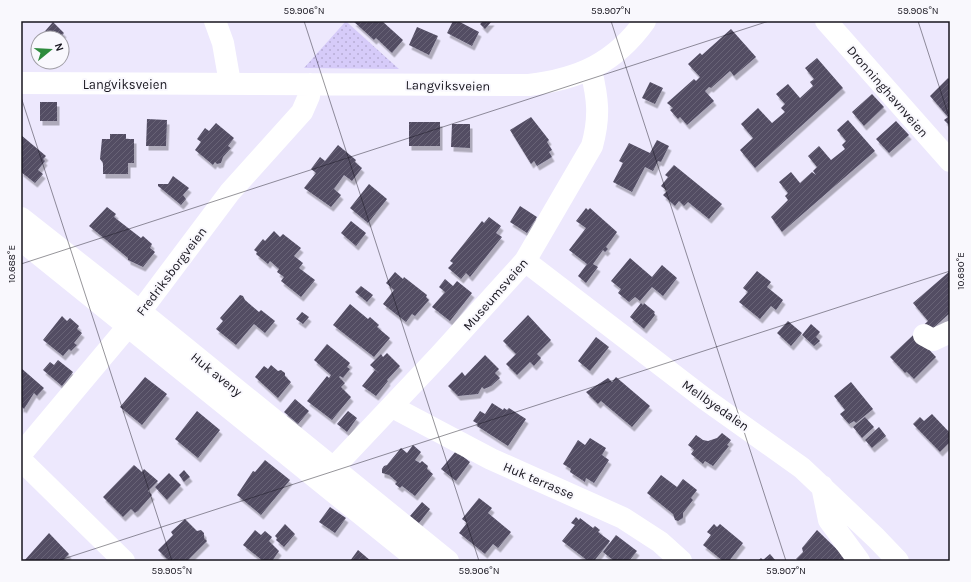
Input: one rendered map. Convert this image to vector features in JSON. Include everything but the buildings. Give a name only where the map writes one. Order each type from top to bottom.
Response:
[{"type":"street","name":"Langviksveien","points":[[21,83],[529,85],[562,80],[590,70],[623,47],[645,21]]},
{"type":"street","name":"Dronninghavnveien","points":[[826,21],[950,161]]},
{"type":"street","points":[[221,24],[230,84]]},
{"type":"street","name":"Museumsveien","points":[[326,474],[394,405],[525,261],[592,146],[597,128],[598,113],[597,92],[590,70]]},
{"type":"street","name":"Fredriksborgveien","points":[[21,454],[134,319],[230,192],[302,112],[309,96],[310,84]]},
{"type":"street","name":"Huk aveny","points":[[21,218],[134,319],[405,538],[448,561]]},
{"type":"street","name":"Huk aveny","points":[[21,240],[134,319]]},
{"type":"street","name":"Mellbyedalen","points":[[525,261],[705,399],[802,468],[898,561]]},
{"type":"street","points":[[924,335],[933,340],[950,332]]},
{"type":"street","name":"Huk terrasse","points":[[394,405],[400,411],[491,459],[623,518],[660,542],[681,561]]},
{"type":"street","points":[[21,460],[124,561]]},
{"type":"street","points":[[822,486],[829,520],[859,561]]},
{"type":"street","name":"Huk aveny","points":[[405,538],[419,561]]},
{"type":"shaded area","points":[[346,21],[349,24],[399,69],[304,68]]}]
